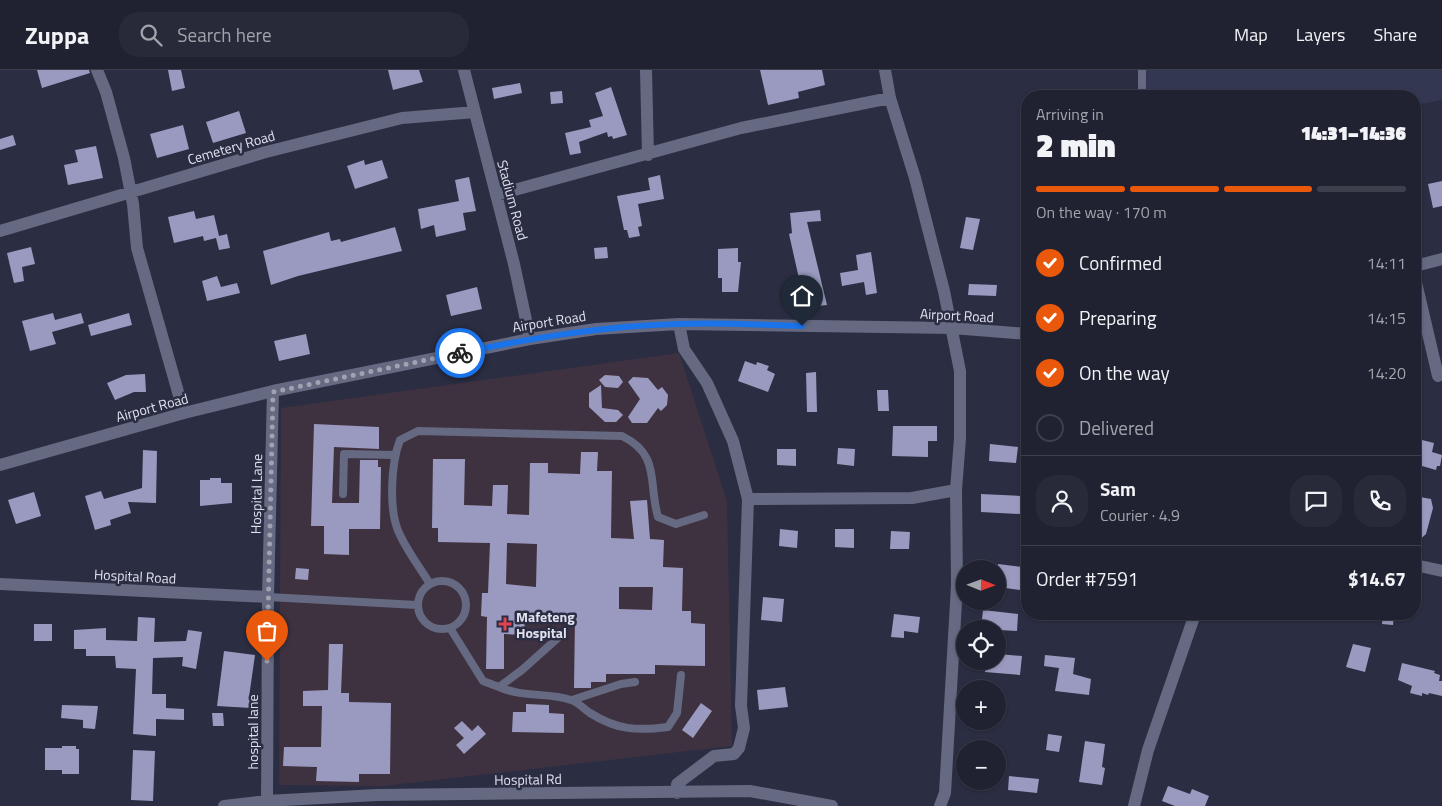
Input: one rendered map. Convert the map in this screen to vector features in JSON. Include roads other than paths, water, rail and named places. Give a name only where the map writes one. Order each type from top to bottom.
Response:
[{"type":"street","points":[[97,70],[106,92],[131,191],[137,248],[184,413]]},
{"type":"street","name":"Stadium Road","points":[[464,70],[514,264],[530,339]]},
{"type":"street","points":[[646,70],[648,155]]},
{"type":"street","points":[[885,70],[890,98],[915,178],[952,328],[960,371],[960,438],[956,490],[957,585],[950,729],[945,793],[940,806]]},
{"type":"street","points":[[496,195],[742,128],[890,98]]},
{"type":"street","name":"Cemetery Road","points":[[0,231],[266,152],[402,118],[475,112]]},
{"type":"street","points":[[1421,264],[1442,258]]},
{"type":"street","points":[[1421,304],[1438,376]]},
{"type":"street","points":[[676,792],[677,784],[714,756],[734,754],[739,748],[742,735],[741,679],[748,499],[733,441],[707,384],[684,349],[678,324]]},
{"type":"street","name":"Airport Road","points":[[0,465],[184,413],[273,392],[530,339],[596,329],[678,324],[952,328],[1021,333]]},
{"type":"street","name":"Hospital Lane","points":[[268,597],[273,392]]},
{"type":"street","points":[[748,499],[912,498],[956,490]]},
{"type":"street","points":[[1421,566],[1442,571]]},
{"type":"street","name":"Hospital Road","points":[[0,584],[268,597]]},
{"type":"street","name":"hospital lane","points":[[266,803],[268,597]]},
{"type":"street","points":[[1134,806],[1148,750],[1193,620]]},
{"type":"street","name":"Hospital Rd","points":[[224,806],[377,795],[750,791],[832,806]]},
{"type":"lane","points":[[1142,70],[1142,90]]},
{"type":"lane","points":[[430,584],[399,534],[394,515],[394,455],[400,440],[418,431],[622,436],[632,440],[647,455],[654,480],[653,499],[658,518],[676,524],[704,515]]},
{"type":"lane","points":[[343,494],[344,454],[394,455]]},
{"type":"lane","points":[[442,581],[451,583],[459,588],[464,596],[464,615],[458,623],[450,628],[441,630],[432,628],[424,622],[419,614],[417,605],[419,595],[430,584],[442,581]]},
{"type":"lane","points":[[268,597],[417,605]]},
{"type":"lane","points":[[450,628],[483,681],[514,694],[572,700],[621,684],[635,682]]},
{"type":"lane","points":[[499,687],[509,682],[560,636]]},
{"type":"lane","points":[[572,700],[589,713],[619,728],[648,730],[668,727],[677,713],[681,675]]},
{"type":"place","name":"Mafeteng Hospital","points":[[505,624]]}]
